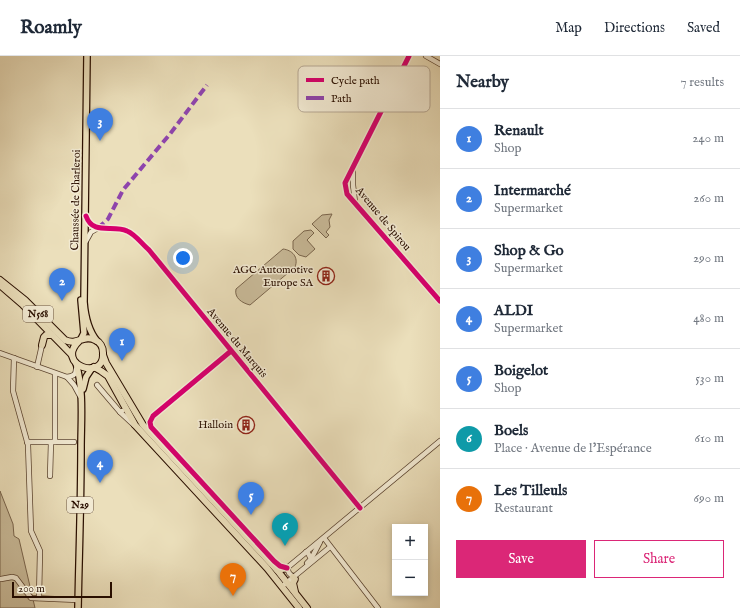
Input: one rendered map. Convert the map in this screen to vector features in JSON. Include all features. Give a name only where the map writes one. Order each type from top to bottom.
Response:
[{"type":"highway","name":"N568","points":[[0,280],[24,300],[65,340],[70,343],[80,340]]},
{"type":"highway","name":"N568","points":[[0,285],[22,304],[72,355]]},
{"type":"highway","points":[[42,345],[44,337],[46,335],[52,335]]},
{"type":"highway","points":[[299,608],[285,584],[277,570],[143,425],[106,363],[102,348],[97,341],[88,338],[80,340],[74,347],[72,355],[76,363],[85,368],[101,370],[108,376],[123,411],[135,425],[267,568],[285,584],[296,593],[307,608]]},
{"type":"highway","points":[[93,368],[100,362],[103,355]]},
{"type":"highway","points":[[277,570],[287,568]]},
{"type":"highway","points":[[294,577],[293,584],[296,593]]},
{"type":"main road","name":"Chaussée de Charleroi","points":[[80,340],[84,333],[81,312],[84,189],[84,56]]},
{"type":"main road","name":"Chaussée de Charleroi","points":[[84,157],[87,56]]},
{"type":"main road","name":"Chaussée de Charleroi","points":[[84,189],[86,216],[85,312],[89,328],[97,341]]},
{"type":"main road","name":"N29","points":[[76,363],[80,380],[81,399],[78,608]]},
{"type":"main road","name":"N29","points":[[81,399],[86,377],[93,368]]},
{"type":"street","name":"Avenue de Spirou","points":[[404,66],[409,56]]},
{"type":"street","points":[[426,56],[440,64]]},
{"type":"street","name":"Avenue de Spirou","points":[[381,112],[345,183],[347,194],[440,301]]},
{"type":"street","name":"Avenue de Spirou","points":[[353,167],[353,185],[356,204]]},
{"type":"street","points":[[86,216],[91,225],[98,228]]},
{"type":"street","points":[[85,242],[88,235],[98,228]]},
{"type":"street","name":"Avenue du Marquis","points":[[98,228],[126,230],[149,250],[360,508]]},
{"type":"street","points":[[37,367],[42,345]]},
{"type":"street","points":[[231,352],[153,416],[150,422],[151,427],[274,561],[280,566],[287,568],[289,573],[294,577]]},
{"type":"street","points":[[0,354],[67,378],[74,385],[81,399]]},
{"type":"street","points":[[14,358],[13,391],[27,442],[31,531],[40,552],[39,598]]},
{"type":"street","points":[[67,378],[74,376],[76,372],[76,363]]},
{"type":"street","points":[[50,476],[53,442],[55,374]]},
{"type":"street","points":[[97,385],[123,411]]},
{"type":"street","points":[[287,568],[440,441]]},
{"type":"street","points":[[27,442],[74,442]]},
{"type":"street","points":[[324,538],[378,608]]},
{"type":"street","points":[[301,572],[302,568],[311,559],[319,543],[324,538]]},
{"type":"street","points":[[285,584],[330,547]]},
{"type":"street","points":[[306,552],[311,559]]},
{"type":"street","points":[[1,579],[12,577],[16,578],[31,598],[78,600]]},
{"type":"shaded area","points":[[332,214],[329,220],[330,227],[326,232],[329,235],[326,238],[312,224],[322,215]]},
{"type":"shaded area","points":[[311,230],[314,233],[307,240],[315,249],[306,257],[299,255],[293,249],[293,241],[304,231]]},
{"type":"shaded area","points":[[283,249],[292,252],[294,255],[296,260],[295,267],[250,305],[239,300],[236,295],[236,289]]},
{"type":"shaded area","points":[[0,491],[13,524],[14,536],[19,539],[35,608],[0,608]]},
{"type":"marked path","points":[[98,228],[108,219],[123,190],[170,134],[207,85]]},
{"type":"cycle path","points":[[404,66],[409,56]]},
{"type":"cycle path","points":[[381,112],[345,183],[347,194],[440,301]]},
{"type":"cycle path","points":[[86,216],[89,222],[98,228],[122,229],[130,232],[149,250],[360,508]]},
{"type":"cycle path","points":[[231,351],[153,416],[150,422],[151,427],[274,561],[280,566],[287,568]]},
{"type":"place","name":"Shop & Go","points":[[100,141]]},
{"type":"place","name":"AGC Automotive Europe SA","points":[[326,276]]},
{"type":"place","name":"Intermarché","points":[[62,301]]},
{"type":"place","name":"Renault","points":[[122,361]]},
{"type":"place","name":"Halloin","points":[[246,425]]},
{"type":"place","name":"ALDI","points":[[100,483]]},
{"type":"place","name":"Boigelot","points":[[251,515]]},
{"type":"place","name":"Boels","points":[[285,546]]},
{"type":"place","name":"Les Tilleuls","points":[[233,596]]}]
